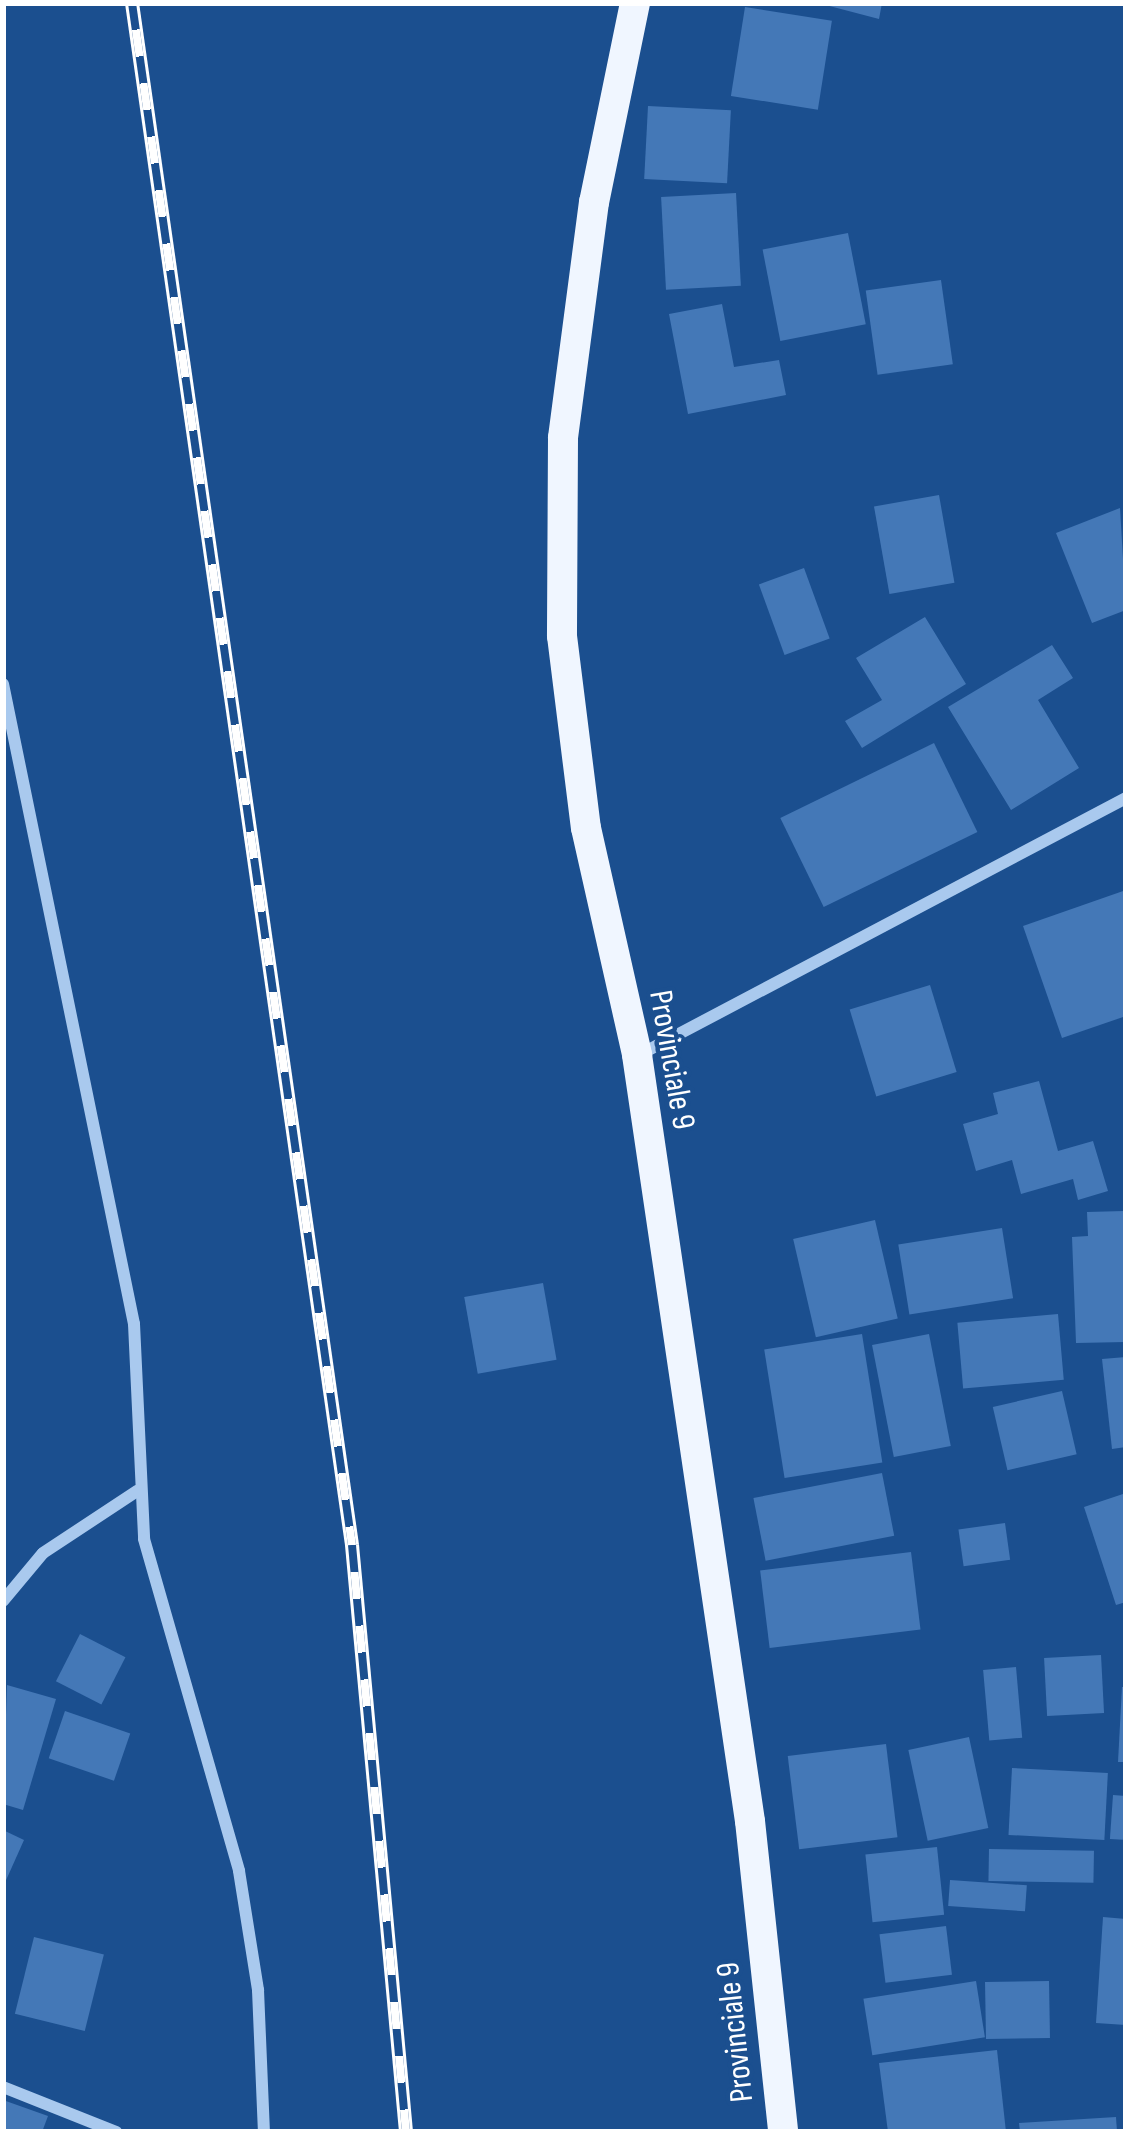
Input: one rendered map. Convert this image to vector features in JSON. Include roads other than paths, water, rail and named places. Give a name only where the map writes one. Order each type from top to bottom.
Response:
[{"type":"main road","name":"Provinciale 9","points":[[635,3],[594,202],[562,438],[562,637],[586,828],[637,1055],[750,1821],[783,2132]]},
{"type":"street","points":[[3,684],[134,1324],[131,1396],[142,1450],[137,1491],[160,1600],[239,1871],[258,1990],[264,2132]]},
{"type":"street","points":[[637,1055],[1126,798]]},
{"type":"street","points":[[3,1601],[43,1553],[137,1491]]},
{"type":"street","points":[[3,2087],[116,2132]]},
{"type":"railway","points":[[132,3],[352,1545],[406,2132]]}]
